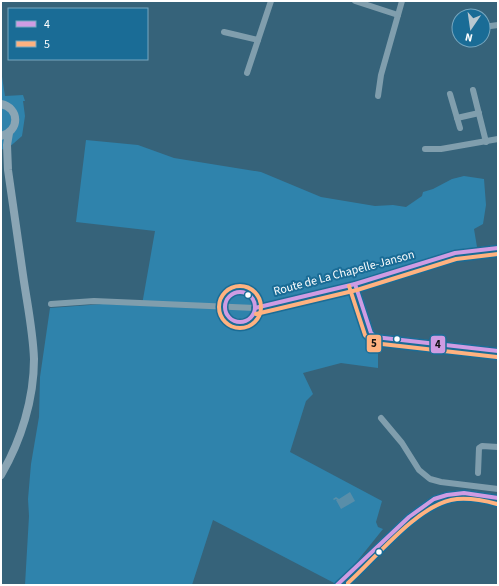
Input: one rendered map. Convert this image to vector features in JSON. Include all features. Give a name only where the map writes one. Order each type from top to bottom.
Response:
[{"type":"main road","points":[[1,475],[16,445],[24,424],[32,383],[34,359],[28,306],[8,170],[5,134],[14,126],[15,118],[10,108],[2,103]]},
{"type":"main road","points":[[1,144],[8,170]]},
{"type":"street","points":[[247,73],[271,1]]},
{"type":"street","points":[[355,1],[398,15]]},
{"type":"street","points":[[378,96],[382,75],[402,1]]},
{"type":"street","points":[[224,32],[258,40]]},
{"type":"street","points":[[473,90],[486,142]]},
{"type":"street","points":[[450,94],[460,128]]},
{"type":"street","points":[[457,118],[479,113]]},
{"type":"street","points":[[425,149],[441,150],[498,139]]},
{"type":"street","name":"Route de La Chapelle-Janson","points":[[51,304],[94,301],[255,308],[355,284],[455,253],[498,248]]},
{"type":"street","points":[[355,284],[371,333],[375,337],[498,351]]},
{"type":"street","points":[[241,292],[253,299],[255,308],[251,318],[247,321],[237,322],[228,316],[225,307],[226,302],[232,295],[241,292]]},
{"type":"street","points":[[381,418],[402,443],[419,470],[430,479],[441,482],[498,489]]},
{"type":"street","points":[[478,473],[480,448],[482,446],[498,447]]},
{"type":"street","points":[[337,585],[409,517],[434,499],[447,495],[464,493],[498,498]]},
{"type":"shaded area","points":[[1,70],[5,96],[23,95],[25,101],[23,101],[25,116],[22,136],[6,150],[1,149]]},
{"type":"shaded area","points":[[86,140],[138,145],[174,158],[261,172],[321,197],[375,206],[393,205],[406,207],[422,196],[423,192],[433,189],[452,179],[464,176],[484,179],[486,205],[483,224],[474,229],[477,247],[351,284],[368,335],[378,342],[378,368],[341,363],[303,373],[313,394],[306,401],[290,452],[382,501],[376,522],[378,527],[383,529],[338,585],[213,520],[192,585],[25,585],[29,516],[28,499],[31,464],[39,417],[40,377],[50,308],[103,304],[142,305],[155,231],[76,222]]},
{"type":"shaded area","points":[[350,492],[355,501],[341,509],[337,500],[333,499],[336,497],[339,499]]},
{"type":"transit line","name":"4","points":[[255,308],[355,284],[455,253],[498,248]]},
{"type":"transit line","name":"5","points":[[256,314],[357,290],[456,259],[498,254]]},
{"type":"transit line","name":"4","points":[[355,284],[371,333],[375,337],[498,351]]},
{"type":"transit line","name":"5","points":[[240,286],[255,292],[261,307],[255,322],[240,328],[225,322],[219,307],[225,292],[240,286]]},
{"type":"transit line","name":"5","points":[[349,286],[365,335],[373,343],[497,357]]},
{"type":"transit line","name":"4","points":[[240,292],[251,296],[255,307],[251,318],[240,322],[229,318],[225,307],[229,296],[240,292]]},
{"type":"transit line","name":"4","points":[[337,585],[409,517],[434,499],[447,495],[464,493],[498,498]]},
{"type":"transit line","name":"5","points":[[348,583],[410,523],[437,505],[451,500],[462,499],[480,500],[497,504]]}]
